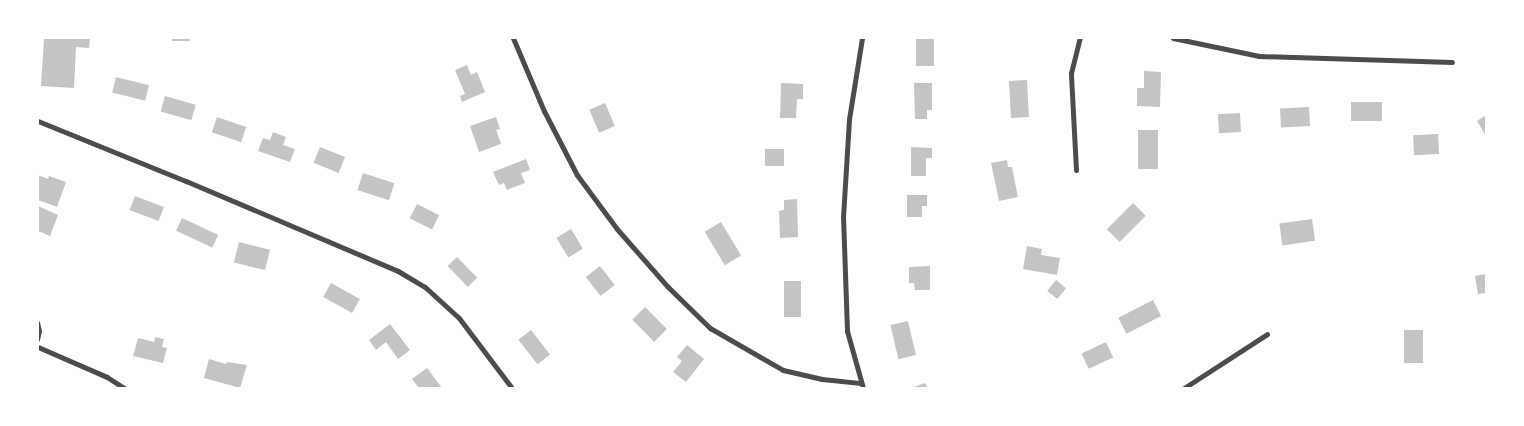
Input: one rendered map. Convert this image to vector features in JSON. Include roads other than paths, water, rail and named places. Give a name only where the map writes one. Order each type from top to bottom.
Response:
[{"type":"street","points":[[513,38],[544,111],[577,174],[617,228],[668,287],[710,328],[783,370],[822,379],[859,383]]},
{"type":"street","points":[[862,38],[849,119],[843,216],[847,331],[859,383],[863,388]]},
{"type":"street","points":[[1076,170],[1071,73],[1080,38]]},
{"type":"street","points":[[1173,38],[1259,56],[1452,62]]},
{"type":"street","points":[[38,121],[186,181],[398,271],[425,287],[459,318],[512,388]]},
{"type":"street","points":[[1184,388],[1267,334]]},
{"type":"street","points":[[38,347],[107,377],[124,388]]},
{"type":"lane","points":[[38,322],[40,331],[38,340]]}]
